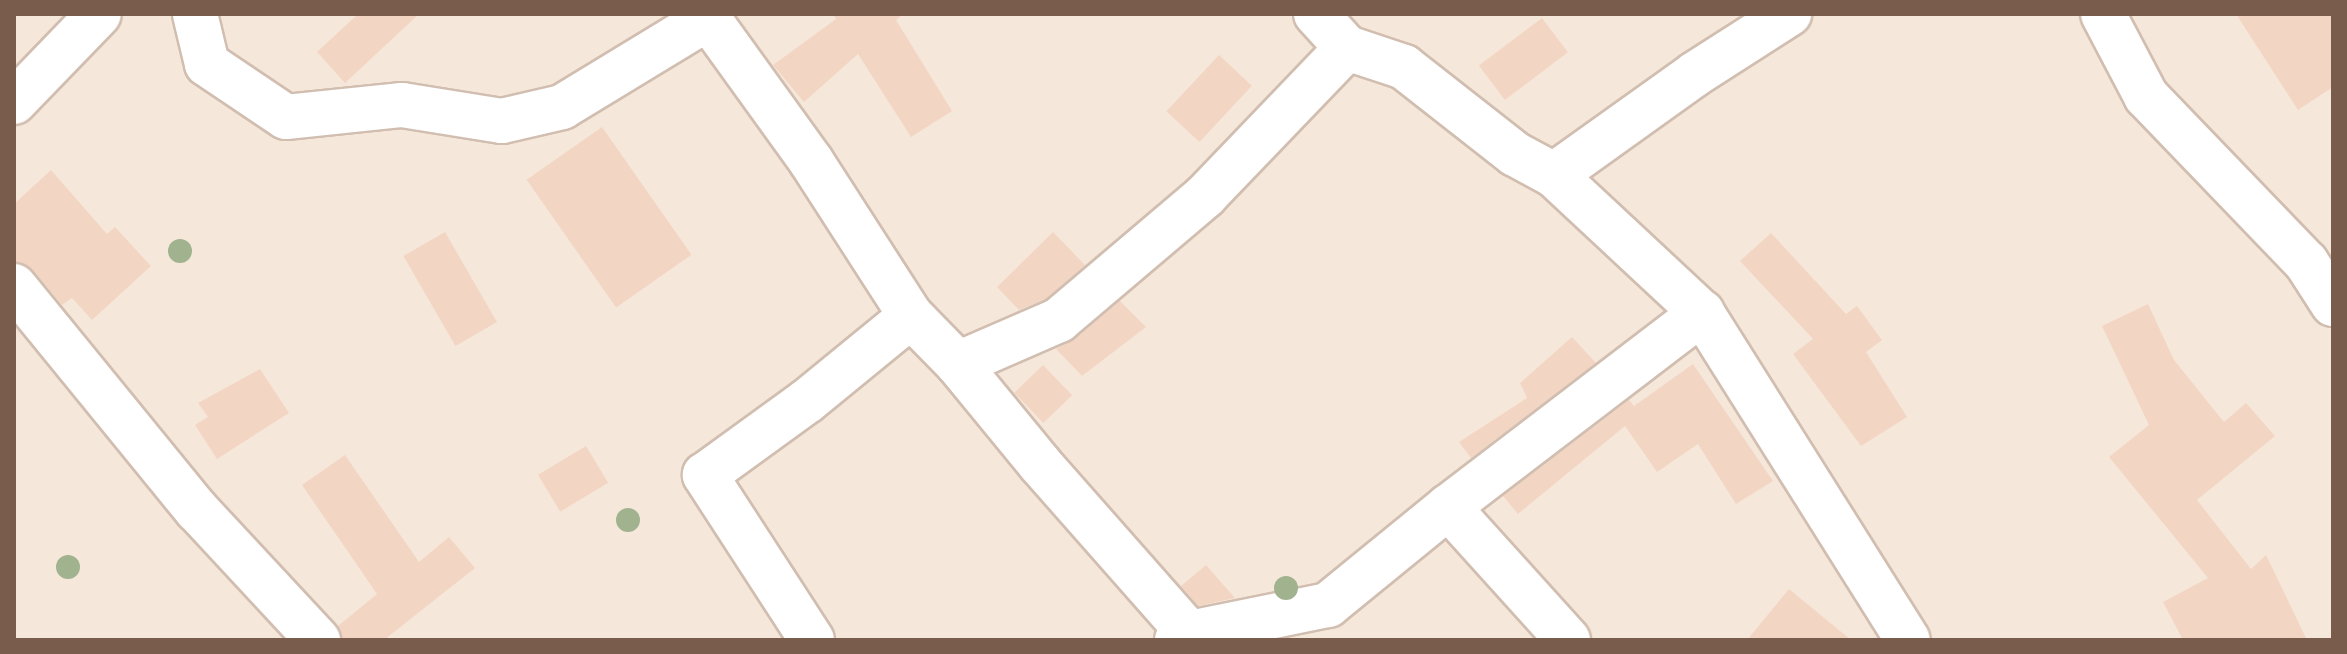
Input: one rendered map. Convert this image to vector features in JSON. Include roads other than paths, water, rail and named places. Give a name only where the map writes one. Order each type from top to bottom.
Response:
[{"type":"street","points":[[14,102],[99,14]]},
{"type":"street","points":[[195,14],[207,64],[286,117],[402,105],[502,121],[562,107],[706,16],[811,161],[911,316],[958,364],[1187,638],[1328,605],[1448,507],[1702,313]]},
{"type":"street","points":[[1316,14],[1347,48],[1404,67],[1515,154],[1554,175],[1702,313],[1908,640]]},
{"type":"street","points":[[1554,175],[1695,74],[1789,14]]},
{"type":"street","points":[[2103,14],[2146,96],[2320,251],[2333,304]]},
{"type":"street","points":[[958,364],[1059,320],[1205,196],[1347,48]]},
{"type":"street","points":[[14,286],[197,510],[318,640]]},
{"type":"street","points":[[812,640],[705,475],[807,401],[911,316]]},
{"type":"street","points":[[1448,507],[1568,640]]}]
